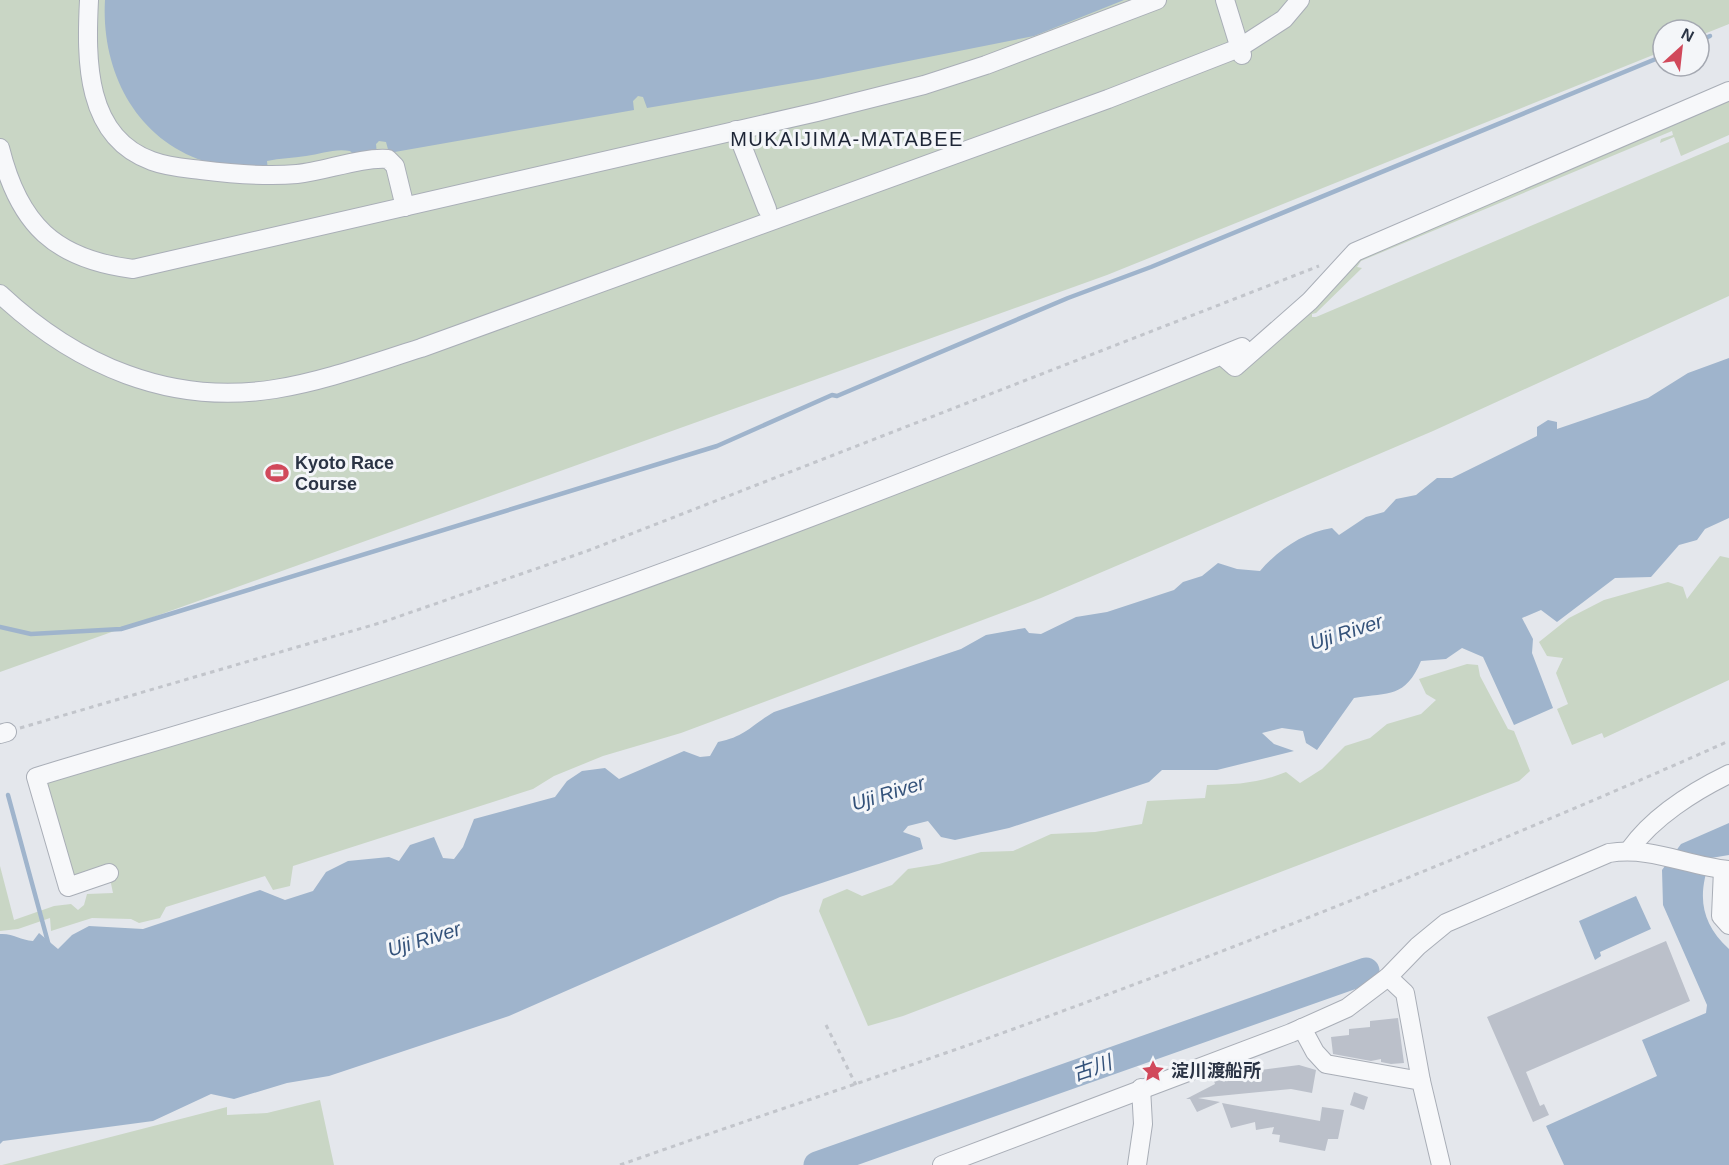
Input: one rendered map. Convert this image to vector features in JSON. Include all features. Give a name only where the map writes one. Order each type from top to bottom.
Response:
[{"type":"street","points":[[89,0],[87,45],[91,90],[109,132],[132,152],[170,166],[270,175],[298,174],[388,159],[395,165],[405,207]]},
{"type":"street","points":[[0,148],[9,183],[27,214],[50,238],[76,256],[106,265],[133,269],[924,85],[986,65],[1157,0]]},
{"type":"street","points":[[1225,0],[1240,51]]},
{"type":"street","points":[[0,294],[27,320],[60,344],[124,374],[157,385],[191,391],[274,390],[319,380],[421,348],[1240,51],[1284,19],[1300,0]]},
{"type":"street","points":[[109,873],[68,887],[36,777],[343,684],[632,584],[980,453],[1242,347],[1227,360],[1235,367],[1310,301],[1355,252],[1729,91]]},
{"type":"street","points":[[736,130],[767,209]]},
{"type":"street","points":[[1630,849],[1641,834],[1704,787],[1729,774]]},
{"type":"street","points":[[951,1163],[1302,1028],[1347,1008],[1388,977],[1418,946],[1446,923],[1609,853],[1630,849],[1652,852],[1721,869],[1721,916],[1729,925]]},
{"type":"street","points":[[1388,977],[1405,993],[1421,1081],[1442,1165]]},
{"type":"street","points":[[1302,1028],[1315,1052],[1326,1064],[1421,1081]]},
{"type":"street","points":[[1137,1165],[1143,1124],[1141,1088]]},
{"type":"path","points":[[3,733],[383,622],[587,551],[1320,266]]},
{"type":"path","points":[[620,1165],[856,1085],[1268,933],[1592,802],[1729,741]]},
{"type":"path","points":[[826,1025],[856,1085]]},
{"type":"green space","name":"Kyoto Race Course","points":[[0,0],[1729,0],[1729,24],[1711,31],[1711,18],[1651,18],[1651,56],[1107,275],[0,672]]},
{"type":"green space","points":[[1729,91],[1729,135],[1681,156],[1674,137],[1660,143],[1661,139],[1673,135],[1672,131],[1361,261],[1357,267],[1362,268],[1316,313],[1312,314],[1312,317],[1729,142],[1729,296],[1433,431],[1041,598],[681,733],[603,756],[554,776],[533,789],[293,866],[290,886],[273,890],[265,876],[166,907],[160,918],[139,923],[131,919],[92,918],[51,931],[50,918],[18,929],[0,931],[0,866],[14,920],[54,906],[71,904],[78,910],[84,905],[87,894],[113,893],[109,874],[68,887],[36,777],[343,684],[1242,347],[1235,367],[1355,252]]},
{"type":"green space","points":[[1720,556],[1729,558],[1729,680],[1604,738],[1602,733],[1572,745],[1557,709],[1568,704],[1556,673],[1563,658],[1547,656],[1539,642],[1569,618],[1604,600],[1668,582],[1683,587],[1687,599]]},
{"type":"green space","points":[[1467,664],[1478,665],[1480,676],[1508,729],[1514,731],[1530,771],[1519,781],[903,1016],[868,1026],[819,911],[823,899],[847,889],[862,896],[892,885],[908,869],[939,864],[981,852],[1013,851],[1051,834],[1095,832],[1142,824],[1147,801],[1205,798],[1207,785],[1247,783],[1286,772],[1300,783],[1322,769],[1345,746],[1370,738],[1387,724],[1421,714],[1436,700],[1426,694],[1419,679]]},
{"type":"green space","points":[[320,1100],[334,1165],[2,1165],[227,1107],[227,1115],[267,1113]]},
{"type":"water","points":[[105,0],[1124,0],[1034,36],[818,79],[647,108],[643,97],[638,96],[633,101],[634,110],[389,153],[386,142],[379,141],[376,144],[377,155],[358,159],[350,151],[344,150],[277,159],[267,161],[268,171],[227,167],[204,161],[179,150],[158,136],[127,98],[116,75],[105,26]]},
{"type":"water","name":"Uji River","points":[[1729,358],[1729,518],[1705,529],[1697,540],[1679,545],[1651,577],[1615,578],[1557,622],[1541,610],[1522,618],[1533,639],[1532,653],[1553,708],[1514,725],[1483,657],[1462,648],[1446,659],[1421,661],[1409,682],[1395,691],[1354,698],[1317,750],[1306,743],[1303,731],[1282,728],[1262,733],[1274,744],[1294,751],[1217,770],[1162,770],[1149,782],[1009,828],[955,840],[941,837],[928,821],[908,826],[903,832],[920,838],[923,849],[780,897],[509,1016],[329,1076],[287,1083],[234,1099],[211,1094],[153,1121],[3,1141],[0,1144],[0,934],[33,941],[39,933],[58,949],[72,935],[89,926],[143,929],[260,890],[285,900],[313,891],[326,872],[348,861],[389,857],[399,861],[410,845],[434,837],[443,858],[454,859],[463,847],[474,819],[555,797],[567,781],[582,771],[605,768],[619,779],[684,751],[700,757],[710,756],[718,742],[742,733],[774,712],[961,649],[986,635],[1025,628],[1029,633],[1041,634],[1076,617],[1107,612],[1174,590],[1183,582],[1202,576],[1218,563],[1237,569],[1260,571],[1283,549],[1311,533],[1332,528],[1339,535],[1366,517],[1384,512],[1396,499],[1416,495],[1437,478],[1452,478],[1537,436],[1537,427],[1548,420],[1557,422],[1557,429],[1648,398],[1688,373]]},
{"type":"water","points":[[1729,823],[1729,855],[1711,858],[1703,896],[1707,918],[1712,929],[1729,949],[1729,1165],[1564,1165],[1546,1126],[1657,1076],[1642,1040],[1706,1013],[1707,1005],[1663,905],[1662,870],[1681,844]]},
{"type":"water","points":[[1636,896],[1651,929],[1600,952],[1601,956],[1595,960],[1579,921]]},
{"type":"building","points":[[1666,941],[1690,1001],[1526,1072],[1540,1106],[1544,1104],[1549,1115],[1533,1122],[1487,1017]]},
{"type":"building","points":[[1398,1018],[1404,1063],[1391,1064],[1381,1062],[1381,1059],[1371,1061],[1333,1054],[1331,1037],[1349,1035],[1349,1029],[1370,1027],[1370,1021]]},
{"type":"building","points":[[1299,1065],[1316,1070],[1312,1093],[1291,1089],[1198,1098],[1220,1102],[1197,1112],[1190,1099],[1186,1099],[1215,1084],[1213,1078],[1229,1071],[1230,1074]]},
{"type":"building","points":[[1354,1092],[1368,1097],[1364,1110],[1350,1105]]},
{"type":"building","points":[[1222,1103],[1320,1121],[1322,1107],[1344,1110],[1338,1139],[1328,1139],[1325,1151],[1279,1142],[1280,1135],[1272,1134],[1274,1127],[1256,1130],[1255,1122],[1231,1128]]},
{"type":"waterway","points":[[0,627],[31,634],[121,629],[717,446],[832,395],[837,396],[1068,298],[1151,267],[1651,61]]},
{"type":"waterway","points":[[8,795],[49,946]]},
{"type":"waterway","name":"古川","points":[[817,1165],[1366,971]]},
{"type":"place","name":"Kyoto Race Course","points":[[277,473]]},
{"type":"place","name":"淀川渡船所","points":[[1153,1071]]},
{"type":"district","name":"MUKAIJIMA-MATABEE","points":[[847,139]]}]
